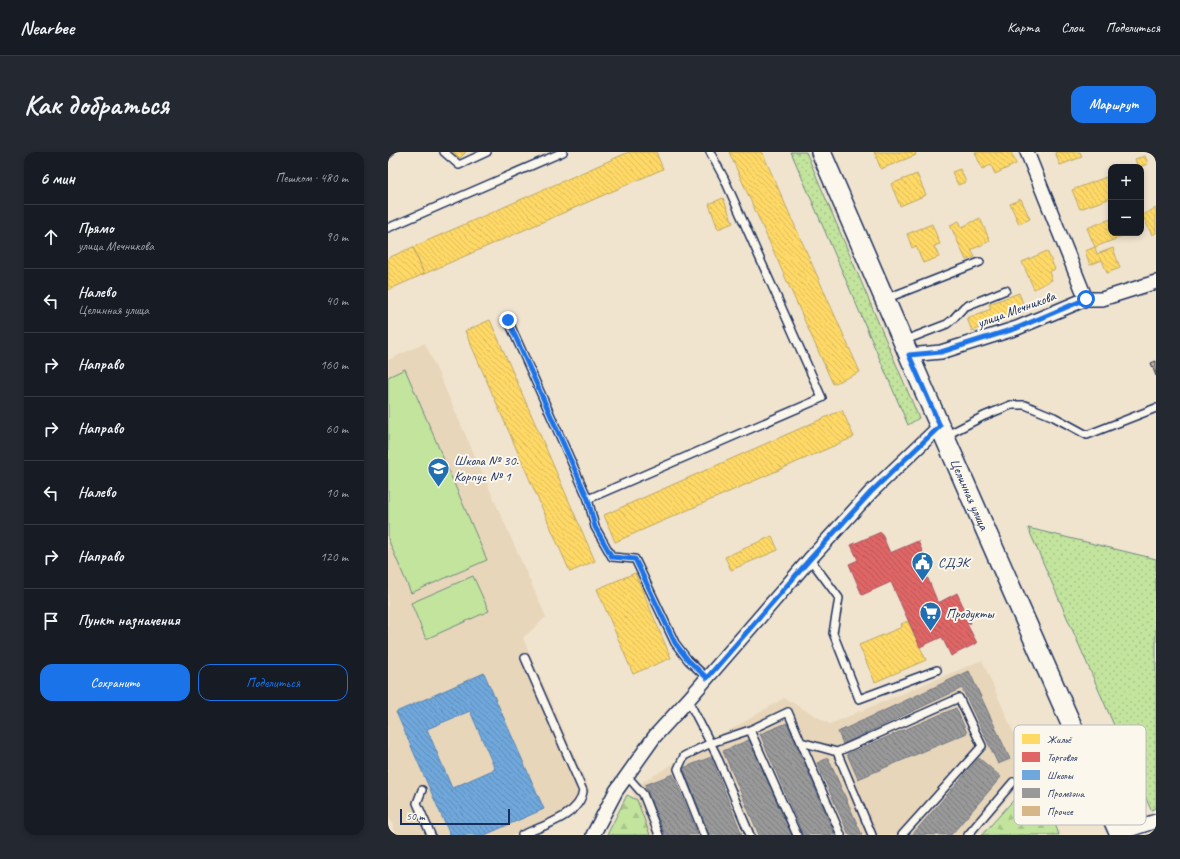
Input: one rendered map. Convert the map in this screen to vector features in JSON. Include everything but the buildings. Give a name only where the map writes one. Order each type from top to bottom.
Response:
[{"type":"main road","name":"Целинная улица","points":[[821,152],[1072,725]]},
{"type":"street","points":[[1027,152],[1086,299]]},
{"type":"street","name":"улица Мечникова","points":[[906,348],[941,352],[1017,328],[1086,299],[1102,299],[1156,282]]},
{"type":"street","points":[[593,835],[616,791],[655,736],[810,559],[871,492],[942,431]]},
{"type":"street","points":[[1146,825],[1156,821]]},
{"type":"street","points":[[1120,834],[1145,825]]},
{"type":"lane","points":[[444,152],[459,165],[487,152]]},
{"type":"lane","points":[[388,228],[563,152]]},
{"type":"lane","points":[[588,499],[822,398],[724,178],[710,152]]},
{"type":"lane","points":[[885,299],[980,262]]},
{"type":"lane","points":[[906,348],[947,324],[964,307],[1006,290]]},
{"type":"lane","points":[[508,320],[588,499],[595,527],[612,557],[635,559],[675,643],[688,660],[707,678]]},
{"type":"lane","points":[[942,431],[1011,405],[1025,405],[1054,417],[1087,435],[1156,408]]},
{"type":"lane","points":[[810,559],[839,598],[833,633],[859,699],[937,670]]},
{"type":"lane","points":[[522,835],[570,813],[581,797],[583,791],[524,658]]},
{"type":"lane","points":[[801,742],[837,752],[959,698],[982,746],[902,835]]},
{"type":"lane","points":[[688,700],[711,743],[750,835]]},
{"type":"lane","points":[[704,835],[678,769],[684,756],[711,743],[750,730],[788,712],[842,835]]},
{"type":"lane","points":[[750,730],[797,835]]},
{"type":"lane","points":[[837,752],[872,835]]},
{"type":"lane","points":[[627,776],[643,794],[659,835]]},
{"type":"lane","points":[[968,835],[1013,782]]},
{"type":"lane","points":[[422,790],[417,803],[431,835]]},
{"type":"shaded area","name":"Школа № 30. Корпус № 1","points":[[425,343],[546,617],[523,638],[590,791],[571,817],[531,835],[397,835],[388,815],[388,360]]},
{"type":"shaded area","points":[[982,660],[1014,734],[1014,791],[974,835],[651,835],[631,789],[784,698],[830,724]]},
{"type":"green space","points":[[791,152],[806,152],[919,418],[908,425]]},
{"type":"green space","points":[[405,369],[487,560],[411,593],[388,539],[388,377]]},
{"type":"green space","points":[[1028,528],[1156,559],[1156,808],[1151,810],[1146,799],[1146,725],[1114,725]]},
{"type":"green space","points":[[473,576],[489,611],[426,639],[411,603]]},
{"type":"green space","points":[[627,795],[637,800],[650,835],[607,835]]},
{"type":"green space","points":[[1014,800],[1014,825],[1056,825],[1059,835],[982,835]]},
{"type":"place","name":"Школа № 30. Корпус № 1","points":[[439,488]]},
{"type":"place","name":"СДЭК","points":[[922,582]]},
{"type":"place","name":"Продукты","points":[[930,632]]},
{"type":"route","points":[[508,320],[588,499],[595,527],[612,557],[635,559],[675,643],[688,660],[707,678],[810,559],[871,492],[940,426],[909,355],[941,352],[1017,328],[1086,299]]}]
